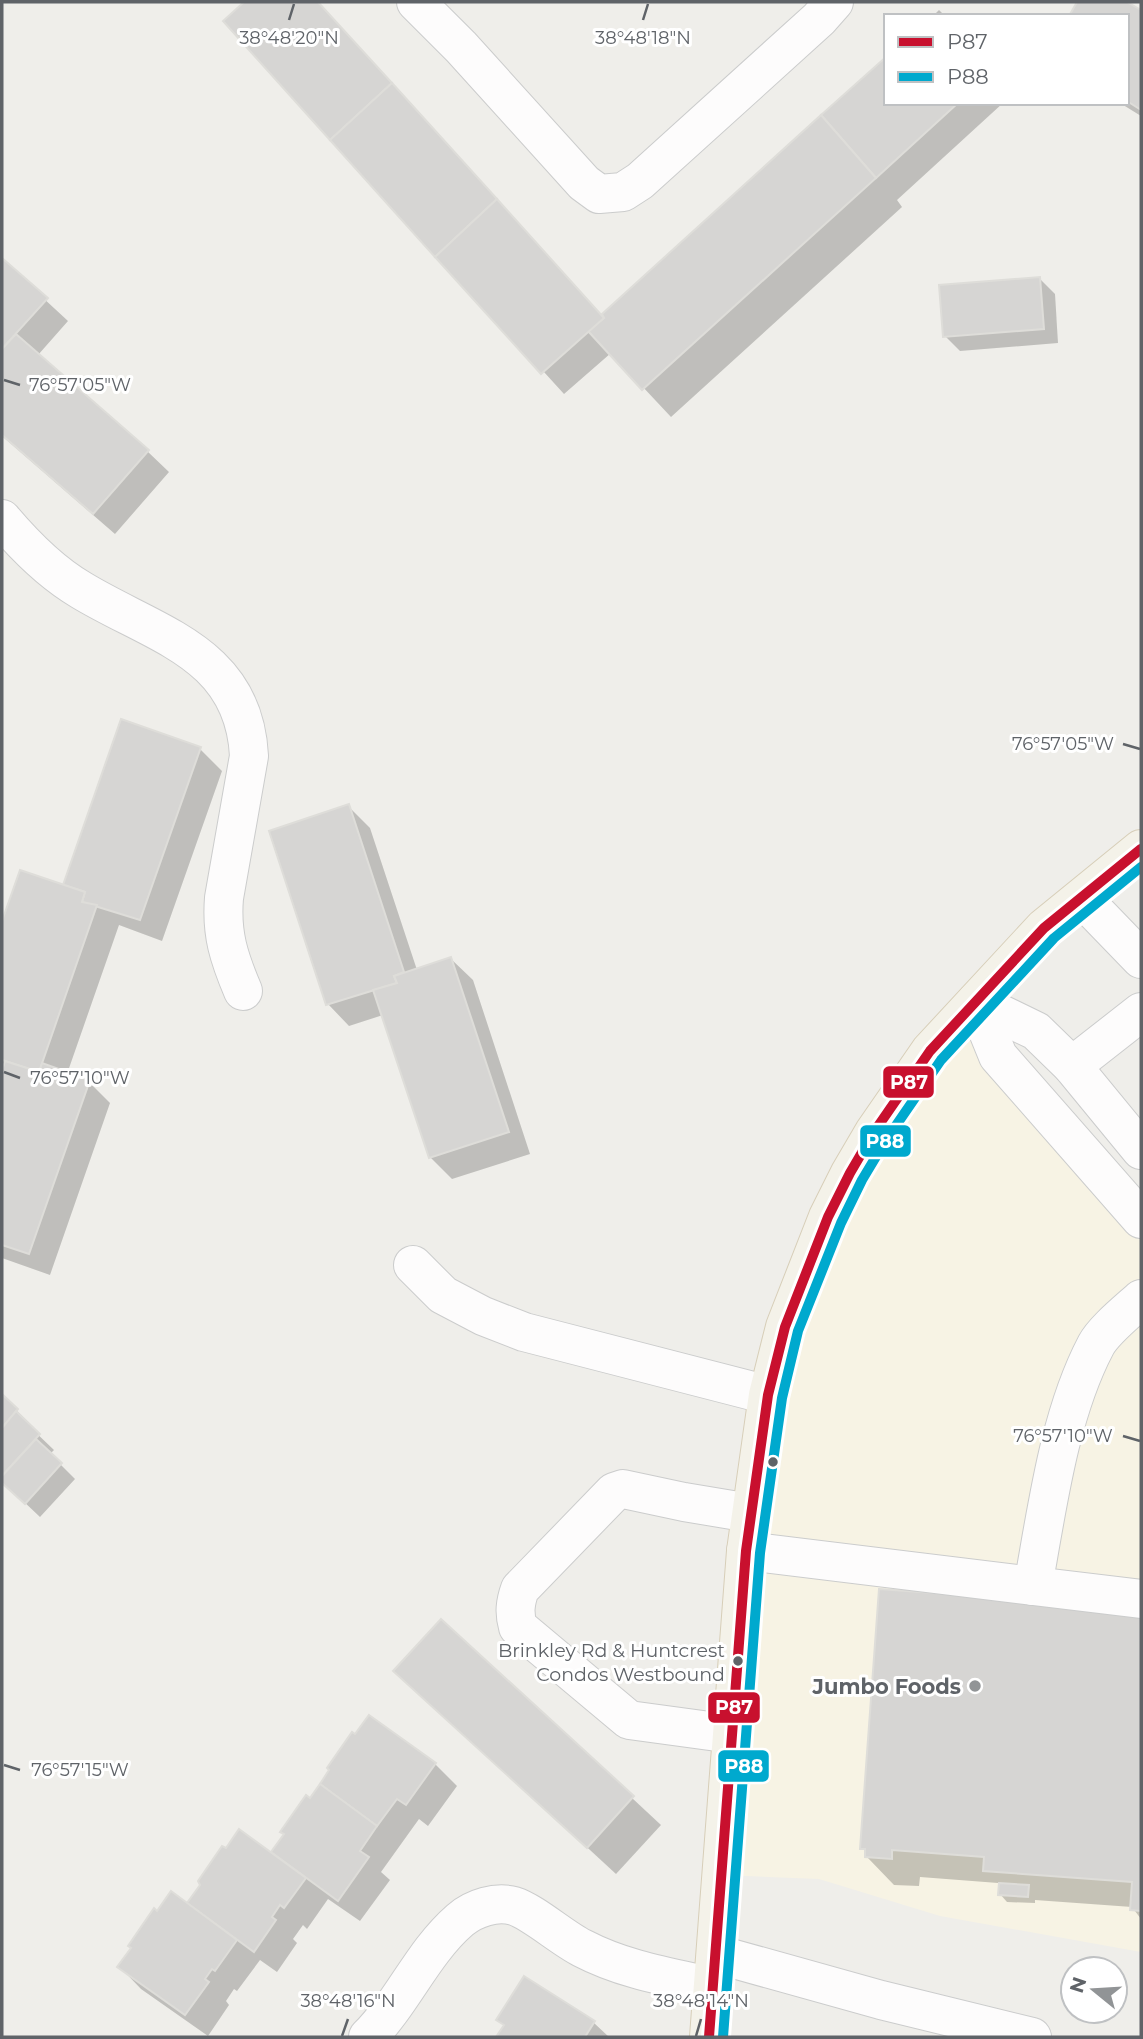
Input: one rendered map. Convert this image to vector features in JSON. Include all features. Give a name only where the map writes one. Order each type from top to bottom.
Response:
[{"type":"main road","points":[[709,2037],[750,1513],[768,1395],[785,1327],[828,1217],[849,1173],[930,1051],[1045,928],[1141,849]]},
{"type":"street","points":[[416,2],[461,47],[584,183],[599,194],[623,192],[640,181],[835,2]]},
{"type":"street","points":[[2,519],[50,567],[79,589],[149,624],[195,652],[215,670],[240,707],[247,729],[249,756],[222,918],[225,944],[243,991]]},
{"type":"street","points":[[1082,898],[1141,959]]},
{"type":"street","points":[[976,1002],[1036,1031],[1072,1066],[1141,1150]]},
{"type":"street","points":[[976,1002],[998,1056],[1141,1219]]},
{"type":"street","points":[[1072,1066],[1141,1012]]},
{"type":"street","points":[[413,1265],[443,1295],[524,1332],[768,1395]]},
{"type":"street","points":[[1033,1586],[1050,1490],[1073,1401],[1097,1342],[1141,1299]]},
{"type":"street","points":[[732,1734],[629,1720],[518,1627],[516,1603],[520,1589],[614,1492],[622,1489],[750,1513]]},
{"type":"street","points":[[746,1551],[1141,1600]]},
{"type":"street","points":[[368,2037],[448,1931],[469,1913],[499,1904],[524,1910],[581,1947],[611,1962],[642,1972],[715,1970],[881,2000],[1031,2037]]},
{"type":"shaded area","points":[[976,1002],[1141,1219],[1141,1952],[940,1916],[819,1879],[723,1875],[746,1551],[828,1217]]},
{"type":"building","points":[[244,2],[318,2],[392,83],[330,140],[223,21]]},
{"type":"building","points":[[1077,2],[1127,2],[1141,10],[1141,110],[1129,102],[1129,14],[1070,14]]},
{"type":"building","points":[[884,59],[884,105],[956,105],[876,178],[821,115]]},
{"type":"building","points":[[392,83],[497,199],[435,257],[330,140]]},
{"type":"building","points":[[821,115],[876,178],[642,390],[588,331],[604,318],[602,314]]},
{"type":"building","points":[[497,199],[604,318],[541,374],[435,257]]},
{"type":"building","points":[[2,258],[48,298],[2,349]]},
{"type":"building","points":[[1040,277],[1044,329],[943,337],[939,285]]},
{"type":"building","points":[[16,334],[149,450],[93,514],[2,435],[2,349]]},
{"type":"building","points":[[121,719],[201,747],[140,920],[82,902],[85,892],[63,885]]},
{"type":"building","points":[[349,804],[404,972],[394,976],[397,983],[326,1005],[269,831]]},
{"type":"building","points":[[20,870],[85,892],[82,902],[97,905],[39,1072],[2,1060],[2,921]]},
{"type":"building","points":[[451,957],[509,1132],[429,1158],[373,990],[397,983],[394,976]]},
{"type":"building","points":[[5,1061],[39,1072],[42,1063],[90,1080],[29,1254],[2,1245],[2,1071]]},
{"type":"building","points":[[2,1394],[18,1409],[2,1428]]},
{"type":"building","points":[[16,1411],[40,1434],[2,1476],[2,1428]]},
{"type":"building","points":[[36,1439],[62,1463],[25,1504],[2,1483],[2,1476]]},
{"type":"building","points":[[879,1589],[1141,1608],[1141,1911],[1130,1910],[1132,1882],[983,1871],[984,1857],[892,1850],[892,1859],[865,1857],[865,1849],[860,1849]]},
{"type":"building","points":[[441,1619],[634,1796],[587,1848],[393,1671]]},
{"type":"building","points":[[369,1715],[436,1763],[406,1805],[397,1799],[377,1826],[320,1784],[329,1770],[327,1768],[352,1732],[355,1734]]},
{"type":"building","points":[[320,1784],[377,1826],[360,1851],[369,1857],[338,1901],[271,1852],[284,1834],[280,1832],[306,1795],[310,1798]]},
{"type":"building","points":[[239,1829],[306,1878],[284,1908],[280,1905],[272,1917],[276,1920],[254,1952],[187,1903],[200,1885],[198,1881],[222,1846],[226,1848]]},
{"type":"building","points":[[999,1883],[1029,1885],[1028,1897],[998,1895]]},
{"type":"building","points":[[171,1891],[237,1940],[215,1971],[212,1969],[205,1979],[209,1982],[185,2015],[117,1967],[154,1908],[157,1911]]},
{"type":"building","points":[[524,1976],[595,2021],[585,2037],[496,2037],[504,2025],[496,2020]]},
{"type":"transit line","name":"P87","points":[[709,2037],[746,1551],[768,1395],[785,1327],[828,1217],[850,1173],[874,1132],[930,1051],[1044,928],[1141,849]]},
{"type":"transit line","name":"P88","points":[[723,2037],[760,1553],[782,1398],[798,1331],[841,1223],[862,1180],[941,1060],[1054,938],[1141,867]]},
{"type":"place","name":"Brinkley Rd & Huntcrest Condos Westbound","points":[[738,1661]]},
{"type":"place","name":"Jumbo Foods","points":[[975,1686]]}]
